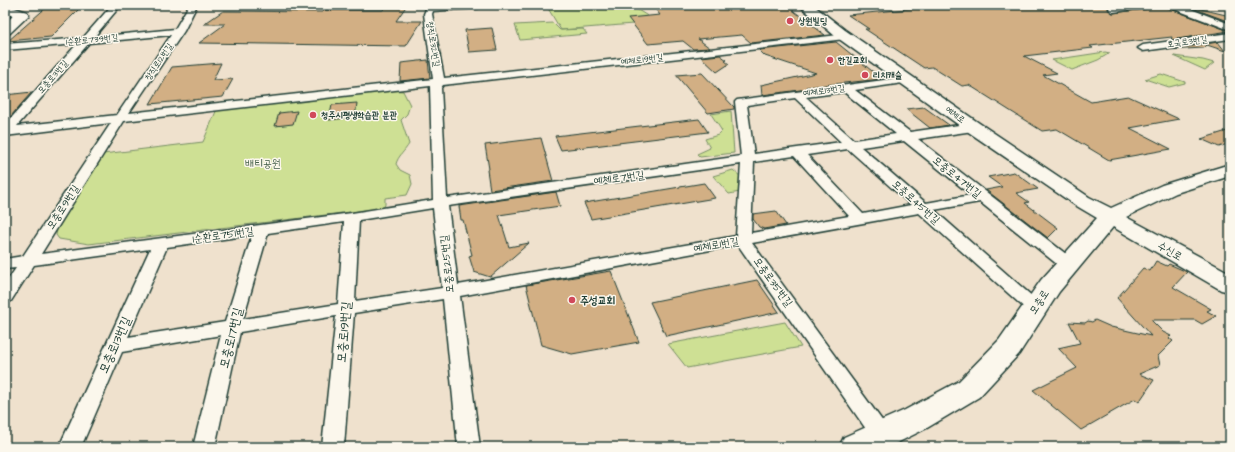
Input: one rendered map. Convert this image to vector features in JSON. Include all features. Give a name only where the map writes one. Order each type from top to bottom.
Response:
[{"type":"street","name":"모충로3번길","points":[[5,131],[84,40],[117,5]]},
{"type":"street","name":"창직로12번길","points":[[121,117],[179,31],[193,5]]},
{"type":"street","points":[[429,7],[478,5]]},
{"type":"street","name":"예체로","points":[[805,5],[845,36],[973,127],[1082,201],[1111,216]]},
{"type":"street","points":[[1113,9],[1145,5]]},
{"type":"street","points":[[1172,5],[1230,27]]},
{"type":"street","name":"창직로32번길","points":[[429,7],[428,14],[439,83]]},
{"type":"street","points":[[5,30],[22,15],[9,10]]},
{"type":"street","name":"1순환로739번길","points":[[5,47],[164,34],[179,31]]},
{"type":"street","name":"예체로19번길","points":[[439,83],[845,36]]},
{"type":"street","name":"호국로3번길","points":[[1143,48],[1230,36]]},
{"type":"street","points":[[1214,38],[1230,41]]},
{"type":"street","name":"예체로13번길","points":[[748,160],[741,102],[906,80]]},
{"type":"street","points":[[5,131],[439,83]]},
{"type":"street","name":"모충로25번길","points":[[439,83],[435,87],[440,203],[469,447]]},
{"type":"street","name":"모충로47번길","points":[[846,88],[1069,265]]},
{"type":"street","name":"모충로45번길","points":[[798,95],[1035,308]]},
{"type":"street","name":"모충로9번길","points":[[5,297],[121,117]]},
{"type":"street","name":"예체로7번길","points":[[440,203],[973,127]]},
{"type":"street","points":[[798,153],[860,219]]},
{"type":"street","points":[[743,241],[748,160]]},
{"type":"street","name":"모충로","points":[[855,447],[882,436],[930,412],[969,389],[1009,347],[1050,286],[1111,216],[1169,189],[1230,170]]},
{"type":"street","name":"예체로1번길","points":[[115,346],[450,292],[743,241],[982,197]]},
{"type":"street","name":"1순환로751번길","points":[[5,264],[261,230],[440,203]]},
{"type":"street","name":"수신로","points":[[1111,216],[1230,284]]},
{"type":"street","name":"모충로19번길","points":[[333,447],[346,309],[352,217]]},
{"type":"street","name":"모충로17번길","points":[[204,447],[232,327],[261,230]]},
{"type":"street","name":"모충로35번길","points":[[743,241],[882,436]]},
{"type":"street","name":"모충로13번길","points":[[70,447],[161,243]]},
{"type":"green space","points":[[546,5],[630,5],[657,22],[561,30]]},
{"type":"green space","points":[[553,23],[560,30],[583,29],[587,34],[520,40],[515,25]]},
{"type":"green space","points":[[1105,52],[1110,53],[1098,60],[1072,70],[1052,60]]},
{"type":"green space","points":[[1174,56],[1203,60],[1214,63],[1205,70]]},
{"type":"green space","points":[[1161,74],[1185,83],[1169,87],[1145,79]]},
{"type":"green space","name":"배티공원","points":[[392,90],[403,91],[410,105],[407,114],[401,120],[409,144],[398,158],[396,164],[400,170],[410,175],[412,184],[407,195],[385,198],[385,205],[383,208],[89,244],[59,239],[56,235],[57,230],[103,154],[203,142],[217,109]]},
{"type":"green space","points":[[731,111],[734,153],[700,157],[697,154],[710,148],[705,139],[718,135],[722,131],[711,114]]},
{"type":"green space","points":[[733,170],[741,177],[740,192],[729,194],[713,176]]},
{"type":"green space","points":[[785,322],[801,347],[687,368],[668,344]]},
{"type":"building","points":[[49,5],[83,5],[51,37],[8,41]]},
{"type":"building","points":[[387,5],[407,5],[396,21],[422,21],[406,46],[199,43],[225,24],[204,24],[223,11],[323,12],[324,10],[383,10]]},
{"type":"building","points":[[786,5],[825,35],[751,43],[742,35],[698,39],[710,48],[693,49],[683,41],[648,44],[628,18],[660,15],[653,6]]},
{"type":"building","points":[[946,5],[1113,5],[1109,6],[1108,9],[1113,13],[1145,9],[1150,5],[1167,5],[1168,8],[1229,31],[1171,40],[1172,37],[1090,46],[1093,48],[1024,56],[1057,73],[1043,75],[1091,102],[1128,96],[1179,119],[1130,128],[1171,149],[1109,160],[1057,129],[1042,131],[969,85],[962,86],[932,67],[924,68],[865,29],[869,29],[848,15]]},
{"type":"building","points":[[1184,5],[1230,16],[1230,22]]},
{"type":"building","points":[[492,28],[497,50],[469,52],[465,30]]},
{"type":"building","points":[[836,42],[882,79],[806,87],[808,89],[762,95],[761,85],[816,73],[765,56],[759,50]]},
{"type":"building","points":[[1218,42],[1225,51],[1207,45],[1204,48],[1167,50]]},
{"type":"building","points":[[720,55],[727,60],[725,61],[729,64],[717,72],[701,57]]},
{"type":"building","points":[[428,60],[430,78],[400,81],[401,63]]},
{"type":"building","points":[[221,63],[213,80],[233,79],[223,97],[150,104],[172,67]]},
{"type":"building","points":[[702,73],[734,107],[734,109],[708,113],[676,75]]},
{"type":"building","points":[[32,92],[23,102],[5,123],[5,95]]},
{"type":"building","points":[[357,103],[355,117],[329,120],[332,105]]},
{"type":"building","points":[[924,107],[949,125],[930,128],[906,109]]},
{"type":"building","points":[[297,111],[293,124],[275,126],[279,113]]},
{"type":"building","points":[[699,119],[708,132],[561,150],[555,136]]},
{"type":"building","points":[[1230,130],[1230,143],[1219,147],[1201,139]]},
{"type":"building","points":[[541,138],[553,181],[490,190],[487,170],[489,169],[485,145]]},
{"type":"building","points":[[1014,172],[1038,189],[1016,193],[1029,202],[1025,203],[1058,228],[1048,238],[986,190],[1002,187],[988,177]]},
{"type":"building","points":[[704,183],[715,198],[591,219],[584,203]]},
{"type":"building","points":[[556,192],[560,206],[499,215],[509,247],[529,243],[490,277],[474,272],[469,256],[472,255],[463,220],[461,220],[459,206]]},
{"type":"building","points":[[776,211],[786,225],[764,229],[759,227],[753,219],[753,214]]},
{"type":"building","points":[[1156,261],[1167,266],[1169,264],[1187,272],[1173,287],[1211,309],[1207,311],[1216,316],[1202,324],[1195,320],[1151,320],[1163,332],[1171,336],[1169,338],[1173,341],[1158,356],[1160,365],[1139,374],[1154,380],[1139,402],[1135,399],[1081,430],[1033,390],[1077,368],[1058,348],[1080,343],[1069,322],[1085,323],[1095,320],[1111,327],[1151,336],[1117,298],[1143,268],[1150,271]]},
{"type":"building","points":[[611,271],[639,342],[572,354],[541,345],[526,285]]},
{"type":"building","points":[[757,280],[779,312],[666,336],[650,302]]},
{"type":"place","name":"상원빌딩","points":[[790,21]]},
{"type":"place","name":"한길교회","points":[[830,60]]},
{"type":"place","name":"리치캐슬","points":[[865,75]]},
{"type":"place","name":"청주시평생학습관 분관","points":[[313,115]]},
{"type":"place","name":"주성교회","points":[[572,300]]}]
